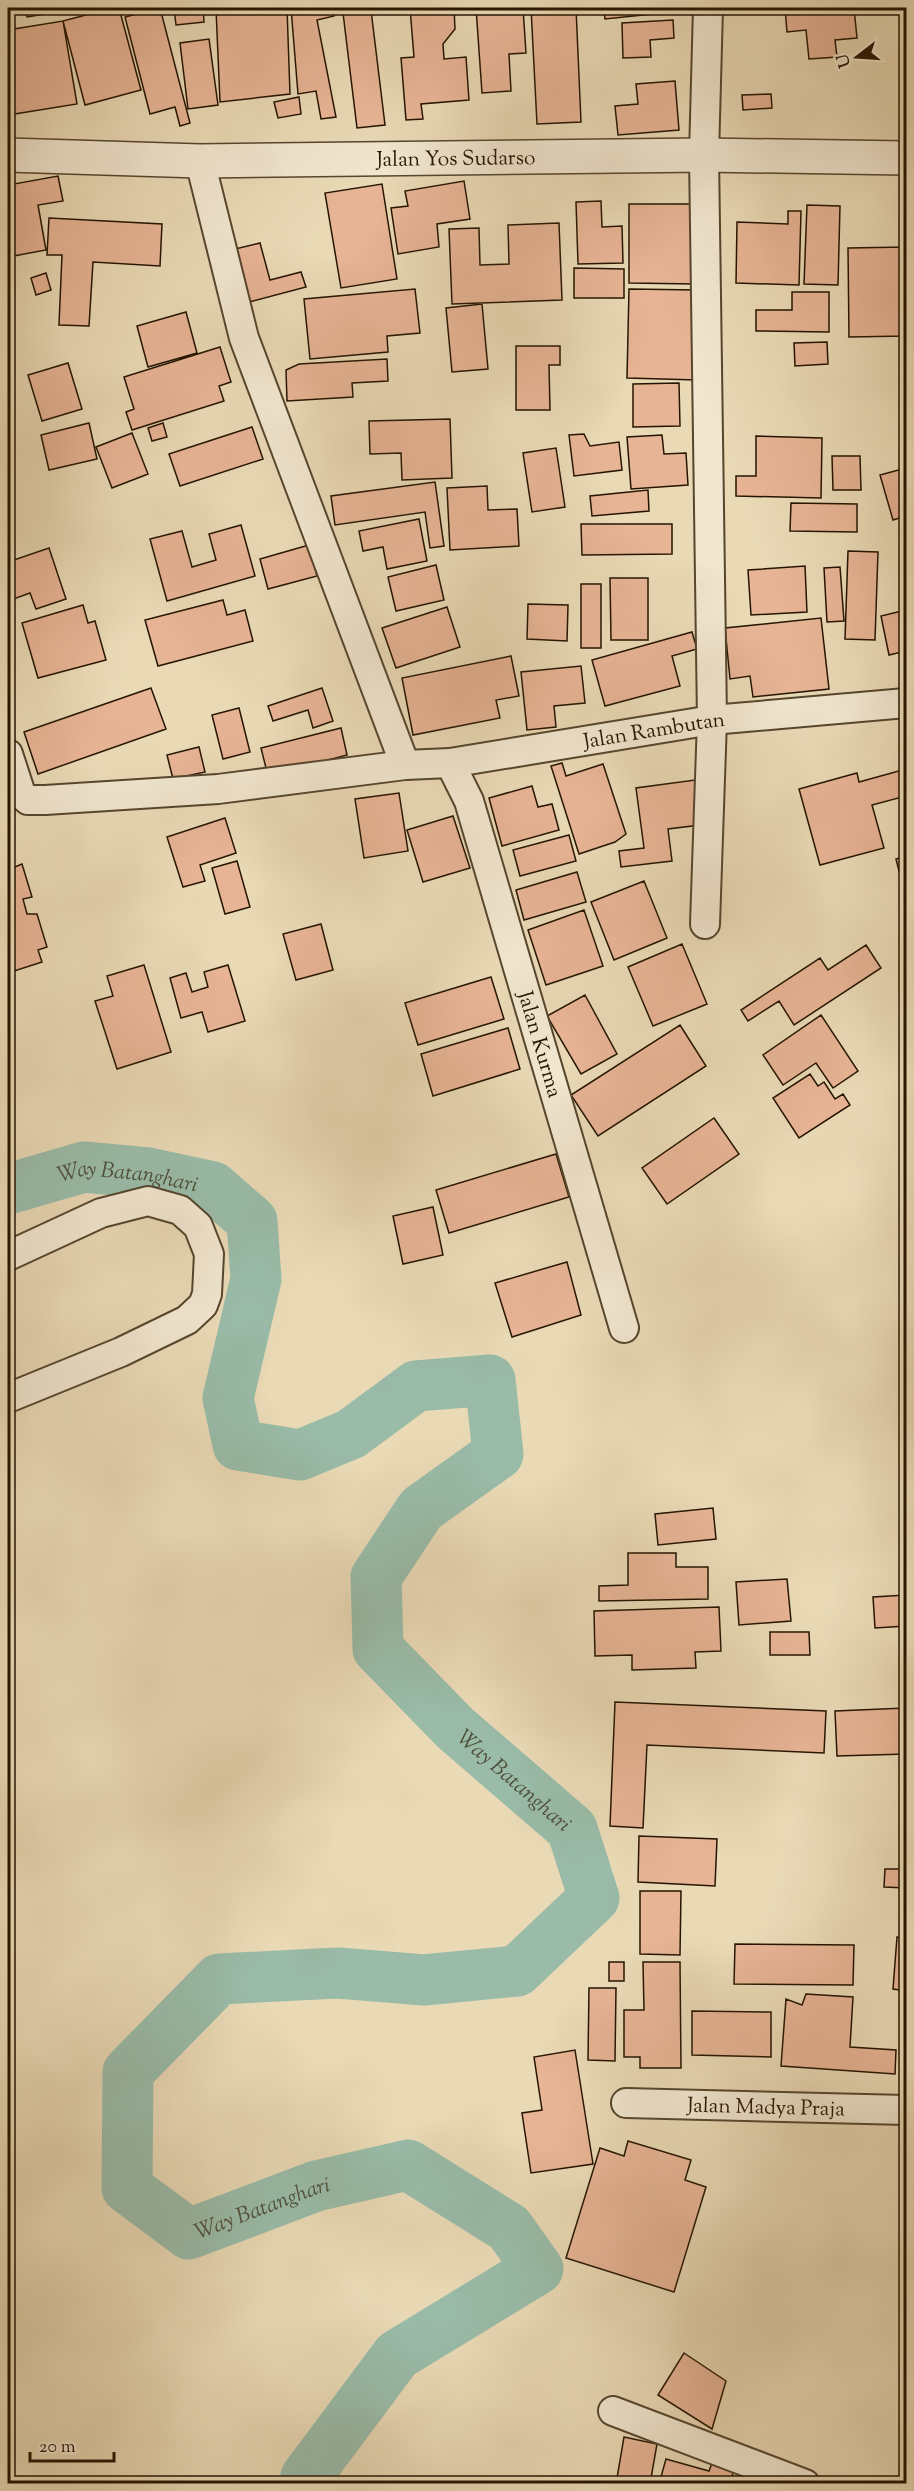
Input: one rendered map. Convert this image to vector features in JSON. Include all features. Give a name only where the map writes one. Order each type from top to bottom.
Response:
[{"type":"street","points":[[705,924],[712,720],[704,155],[708,8]]},
{"type":"street","name":"Jalan Yos Sudarso","points":[[8,155],[200,161],[704,155],[906,158]]},
{"type":"street","points":[[200,161],[244,338],[405,765]]},
{"type":"street","name":"Jalan Rambutan","points":[[8,754],[21,794],[28,800],[45,800],[218,789],[405,765],[450,763],[712,720],[906,703]]},
{"type":"street","name":"Jalan Kurma","points":[[450,763],[469,801],[624,1328]]},
{"type":"street","points":[[8,1256],[101,1213],[148,1201],[180,1210],[198,1226],[208,1254],[207,1294],[202,1305],[187,1320],[121,1352],[8,1398]]},
{"type":"street","name":"Jalan Madya Praja","points":[[626,2103],[906,2110]]},
{"type":"street","points":[[613,2411],[805,2484]]},
{"type":"building","points":[[26,8],[52,8],[53,13],[27,17]]},
{"type":"building","points":[[119,8],[141,90],[85,105],[63,21]]},
{"type":"building","points":[[160,8],[190,123],[180,126],[175,107],[150,114],[125,17]]},
{"type":"building","points":[[174,8],[203,8],[204,22],[176,25]]},
{"type":"building","points":[[287,8],[290,94],[220,102],[216,9]]},
{"type":"building","points":[[291,8],[333,8],[334,16],[317,20],[336,117],[321,119],[316,91],[298,94]]},
{"type":"building","points":[[410,8],[454,8],[455,29],[443,44],[444,59],[466,57],[469,100],[421,104],[423,119],[406,120],[401,58],[414,57]]},
{"type":"building","points":[[476,8],[523,8],[526,53],[509,54],[511,91],[482,93]]},
{"type":"building","points":[[531,8],[576,8],[581,122],[537,124]]},
{"type":"building","points":[[604,8],[671,8],[672,12],[605,19]]},
{"type":"building","points":[[785,8],[854,8],[857,38],[835,40],[837,57],[809,59],[806,30],[787,32]]},
{"type":"building","points":[[371,10],[385,125],[357,128],[343,13]]},
{"type":"building","points":[[673,20],[674,38],[650,40],[651,57],[623,58],[622,23]]},
{"type":"building","points":[[63,21],[77,104],[8,115],[8,30]]},
{"type":"building","points":[[209,39],[218,105],[188,109],[180,43]]},
{"type":"building","points":[[675,81],[679,130],[618,135],[615,106],[638,104],[636,84]]},
{"type":"building","points":[[771,94],[772,108],[743,110],[742,95]]},
{"type":"building","points":[[299,97],[301,114],[278,118],[274,102]]},
{"type":"building","points":[[58,176],[63,201],[38,205],[46,250],[8,257],[8,185]]},
{"type":"building","points":[[464,181],[470,219],[437,224],[439,247],[398,254],[391,208],[408,206],[405,191]]},
{"type":"building","points":[[382,184],[397,279],[341,288],[325,193]]},
{"type":"building","points":[[601,201],[602,227],[622,226],[623,263],[578,264],[576,202]]},
{"type":"building","points":[[629,204],[695,204],[695,284],[629,283]]},
{"type":"building","points":[[807,205],[840,206],[838,285],[804,284]]},
{"type":"building","points":[[788,211],[801,211],[799,285],[736,283],[737,222],[788,224]]},
{"type":"building","points":[[49,218],[162,224],[160,266],[93,262],[89,326],[59,325],[62,255],[47,255]]},
{"type":"building","points":[[559,223],[562,300],[452,304],[449,229],[479,228],[480,265],[509,264],[508,225]]},
{"type":"building","points":[[260,243],[270,280],[301,272],[306,287],[249,302],[235,249]]},
{"type":"building","points":[[906,247],[906,336],[849,337],[848,248]]},
{"type":"building","points":[[574,268],[624,269],[624,298],[574,298]]},
{"type":"building","points":[[46,273],[51,290],[36,295],[31,278]]},
{"type":"building","points":[[415,289],[420,333],[387,336],[388,352],[310,359],[304,299]]},
{"type":"building","points":[[629,289],[698,290],[697,380],[627,378]]},
{"type":"building","points":[[792,292],[829,292],[829,332],[756,331],[756,310],[792,310]]},
{"type":"building","points":[[482,304],[488,369],[452,372],[446,308]]},
{"type":"building","points":[[186,312],[197,353],[148,367],[137,326]]},
{"type":"building","points":[[827,342],[828,364],[795,366],[794,343]]},
{"type":"building","points":[[516,346],[560,346],[560,365],[549,365],[550,410],[516,410]]},
{"type":"building","points":[[220,347],[231,382],[219,386],[224,401],[132,430],[126,412],[134,409],[124,377]]},
{"type":"building","points":[[387,359],[388,381],[352,383],[353,397],[287,401],[286,370],[299,364]]},
{"type":"building","points":[[68,363],[82,409],[42,421],[28,375]]},
{"type":"building","points":[[679,383],[680,426],[633,427],[633,384]]},
{"type":"building","points":[[450,419],[452,478],[402,480],[401,453],[370,454],[369,421]]},
{"type":"building","points":[[89,423],[97,459],[49,470],[41,435]]},
{"type":"building","points":[[163,423],[167,437],[152,441],[148,428]]},
{"type":"building","points":[[252,427],[263,459],[180,486],[169,454]]},
{"type":"building","points":[[132,433],[148,474],[112,488],[96,447]]},
{"type":"building","points":[[584,434],[590,446],[619,442],[622,470],[574,476],[569,435]]},
{"type":"building","points":[[662,435],[664,454],[686,453],[688,485],[631,489],[627,437]]},
{"type":"building","points":[[756,436],[822,438],[821,498],[736,496],[736,476],[756,476]]},
{"type":"building","points":[[556,448],[565,507],[532,512],[523,453]]},
{"type":"building","points":[[832,456],[860,456],[861,490],[833,490]]},
{"type":"building","points":[[906,468],[906,516],[893,520],[880,475]]},
{"type":"building","points":[[435,482],[444,546],[430,548],[425,512],[335,525],[331,496]]},
{"type":"building","points":[[487,486],[488,510],[517,509],[519,546],[450,550],[447,488]]},
{"type":"building","points":[[648,490],[649,511],[592,516],[590,496]]},
{"type":"building","points":[[791,503],[857,504],[857,532],[790,531]]},
{"type":"building","points":[[419,519],[427,561],[387,569],[383,547],[363,551],[359,531]]},
{"type":"building","points":[[581,524],[672,524],[672,554],[582,555]]},
{"type":"building","points":[[241,525],[255,576],[167,601],[150,539],[182,531],[192,567],[216,560],[209,534]]},
{"type":"building","points":[[309,545],[317,576],[268,589],[260,559]]},
{"type":"building","points":[[49,548],[66,599],[36,609],[30,593],[8,601],[8,562]]},
{"type":"building","points":[[848,551],[878,552],[875,640],[845,639]]},
{"type":"building","points":[[436,565],[444,600],[396,611],[388,577]]},
{"type":"building","points":[[805,566],[807,612],[751,615],[748,570]]},
{"type":"building","points":[[840,567],[844,621],[827,622],[824,568]]},
{"type":"building","points":[[610,578],[648,578],[648,640],[611,640]]},
{"type":"building","points":[[581,584],[601,584],[601,648],[581,648]]},
{"type":"building","points":[[223,600],[227,615],[245,610],[253,641],[158,666],[145,620]]},
{"type":"building","points":[[528,604],[568,605],[567,641],[527,639]]},
{"type":"building","points":[[83,605],[88,623],[95,621],[106,660],[38,678],[22,623]]},
{"type":"building","points":[[447,607],[460,647],[396,668],[382,628]]},
{"type":"building","points":[[906,610],[906,651],[889,655],[881,616]]},
{"type":"building","points":[[821,618],[829,689],[753,697],[750,676],[730,679],[725,628]]},
{"type":"building","points":[[692,632],[697,649],[672,656],[680,686],[605,706],[592,660]]},
{"type":"building","points":[[511,656],[519,696],[496,700],[500,718],[413,735],[402,678]]},
{"type":"building","points":[[581,666],[585,703],[554,706],[556,727],[527,730],[521,672]]},
{"type":"building","points":[[151,688],[166,729],[38,774],[24,732]]},
{"type":"building","points":[[322,688],[333,721],[313,728],[308,710],[273,721],[268,706]]},
{"type":"building","points":[[239,708],[250,752],[223,759],[212,715]]},
{"type":"building","points":[[341,728],[347,755],[268,776],[261,748]]},
{"type":"building","points":[[199,747],[205,772],[173,779],[167,755]]},
{"type":"building","points":[[562,763],[566,776],[603,764],[626,834],[615,842],[579,854],[551,766]]},
{"type":"building","points":[[906,769],[906,796],[872,805],[884,848],[820,865],[799,789],[857,773],[859,782]]},
{"type":"building","points":[[695,780],[700,825],[668,829],[672,861],[621,867],[619,851],[644,848],[636,788]]},
{"type":"building","points":[[532,786],[538,807],[552,804],[559,830],[502,846],[489,798]]},
{"type":"building","points":[[399,793],[408,851],[364,858],[355,799]]},
{"type":"building","points":[[453,816],[470,868],[423,882],[407,830]]},
{"type":"building","points":[[225,818],[236,853],[200,865],[205,881],[183,887],[167,837]]},
{"type":"building","points":[[569,835],[576,861],[520,876],[513,850]]},
{"type":"building","points":[[906,856],[906,899],[896,859]]},
{"type":"building","points":[[8,861],[10,869],[22,864],[32,897],[23,899],[27,914],[37,914],[47,947],[38,950],[42,962],[8,973]]},
{"type":"building","points":[[237,861],[250,907],[225,914],[212,868]]},
{"type":"building","points":[[577,872],[586,902],[524,920],[516,890]]},
{"type":"building","points":[[644,881],[667,938],[614,960],[591,902]]},
{"type":"building","points":[[584,910],[603,966],[546,985],[528,930]]},
{"type":"building","points":[[321,924],[333,970],[296,980],[283,934]]},
{"type":"building","points":[[682,944],[707,1004],[653,1026],[628,967]]},
{"type":"building","points":[[866,945],[881,968],[794,1025],[779,1001],[748,1021],[741,1010],[820,958],[828,970]]},
{"type":"building","points":[[144,965],[171,1052],[117,1069],[95,1001],[113,996],[107,976]]},
{"type":"building","points":[[228,965],[245,1021],[208,1032],[202,1012],[181,1018],[170,978],[186,973],[192,992],[208,987],[204,972]]},
{"type":"building","points":[[491,977],[504,1019],[418,1045],[405,1003]]},
{"type":"building","points":[[585,995],[617,1054],[581,1074],[547,1016]]},
{"type":"building","points":[[821,1015],[858,1071],[833,1088],[816,1063],[783,1085],[763,1055]]},
{"type":"building","points":[[680,1025],[706,1066],[598,1136],[571,1095]]},
{"type":"building","points":[[508,1028],[520,1069],[433,1096],[421,1054]]},
{"type":"building","points":[[810,1074],[818,1086],[824,1082],[835,1099],[843,1094],[850,1105],[799,1138],[773,1098]]},
{"type":"building","points":[[714,1118],[739,1154],[667,1204],[642,1168]]},
{"type":"building","points":[[556,1154],[569,1197],[449,1233],[436,1190]]},
{"type":"building","points":[[433,1207],[443,1255],[403,1264],[393,1216]]},
{"type":"building","points":[[567,1262],[581,1315],[512,1337],[495,1283]]},
{"type":"building","points":[[713,1508],[716,1539],[658,1545],[655,1514]]},
{"type":"building","points":[[628,1553],[676,1553],[676,1567],[708,1567],[708,1599],[599,1601],[599,1586],[628,1585]]},
{"type":"building","points":[[787,1579],[791,1621],[739,1625],[736,1582]]},
{"type":"building","points":[[906,1595],[906,1626],[875,1628],[873,1597]]},
{"type":"building","points":[[719,1607],[721,1651],[695,1652],[696,1668],[632,1670],[632,1655],[595,1656],[594,1611]]},
{"type":"building","points":[[770,1632],[809,1632],[810,1655],[770,1655]]},
{"type":"building","points":[[615,1702],[826,1711],[824,1753],[647,1745],[643,1828],[610,1826]]},
{"type":"building","points":[[906,1708],[906,1754],[837,1756],[835,1711]]},
{"type":"building","points":[[639,1836],[717,1839],[715,1886],[638,1882]]},
{"type":"building","points":[[885,1869],[906,1869],[906,1888],[884,1887]]},
{"type":"building","points":[[640,1891],[681,1891],[680,1955],[640,1954]]},
{"type":"building","points":[[897,1937],[906,1938],[906,1991],[893,1989]]},
{"type":"building","points":[[735,1944],[854,1945],[853,1985],[734,1984]]},
{"type":"building","points":[[609,1962],[624,1962],[624,1981],[609,1981]]},
{"type":"building","points":[[643,1962],[680,1962],[681,2068],[640,2068],[640,2057],[624,2057],[624,2010],[644,2010]]},
{"type":"building","points":[[589,1988],[616,1988],[615,2061],[588,2060]]},
{"type":"building","points":[[806,1994],[853,1997],[850,2047],[896,2050],[895,2074],[781,2066],[786,1999],[802,2005]]},
{"type":"building","points":[[692,2011],[771,2012],[771,2057],[692,2055]]},
{"type":"building","points":[[575,2050],[593,2164],[531,2173],[522,2113],[542,2110],[534,2057]]},
{"type":"building","points":[[628,2141],[691,2160],[685,2180],[706,2187],[674,2292],[566,2258],[600,2148],[624,2156]]},
{"type":"building","points":[[684,2353],[726,2381],[712,2429],[658,2395]]},
{"type":"building","points":[[624,2437],[657,2444],[650,2484],[616,2484]]},
{"type":"building","points":[[666,2459],[709,2471],[712,2463],[734,2469],[730,2484],[659,2484]]},
{"type":"waterway","name":"Way Batanghari","points":[[8,1189],[84,1167],[148,1173],[213,1187],[252,1221],[256,1279],[228,1398],[238,1445],[300,1455],[351,1434],[416,1386],[490,1380],[498,1454],[421,1509],[376,1577],[378,1649],[455,1728],[572,1829],[594,1898],[517,1971],[424,1980],[338,1973],[219,1979],[128,2072],[127,2188],[189,2234],[316,2186],[408,2165],[509,2228],[538,2269],[397,2355],[306,2477],[308,2484]]}]
